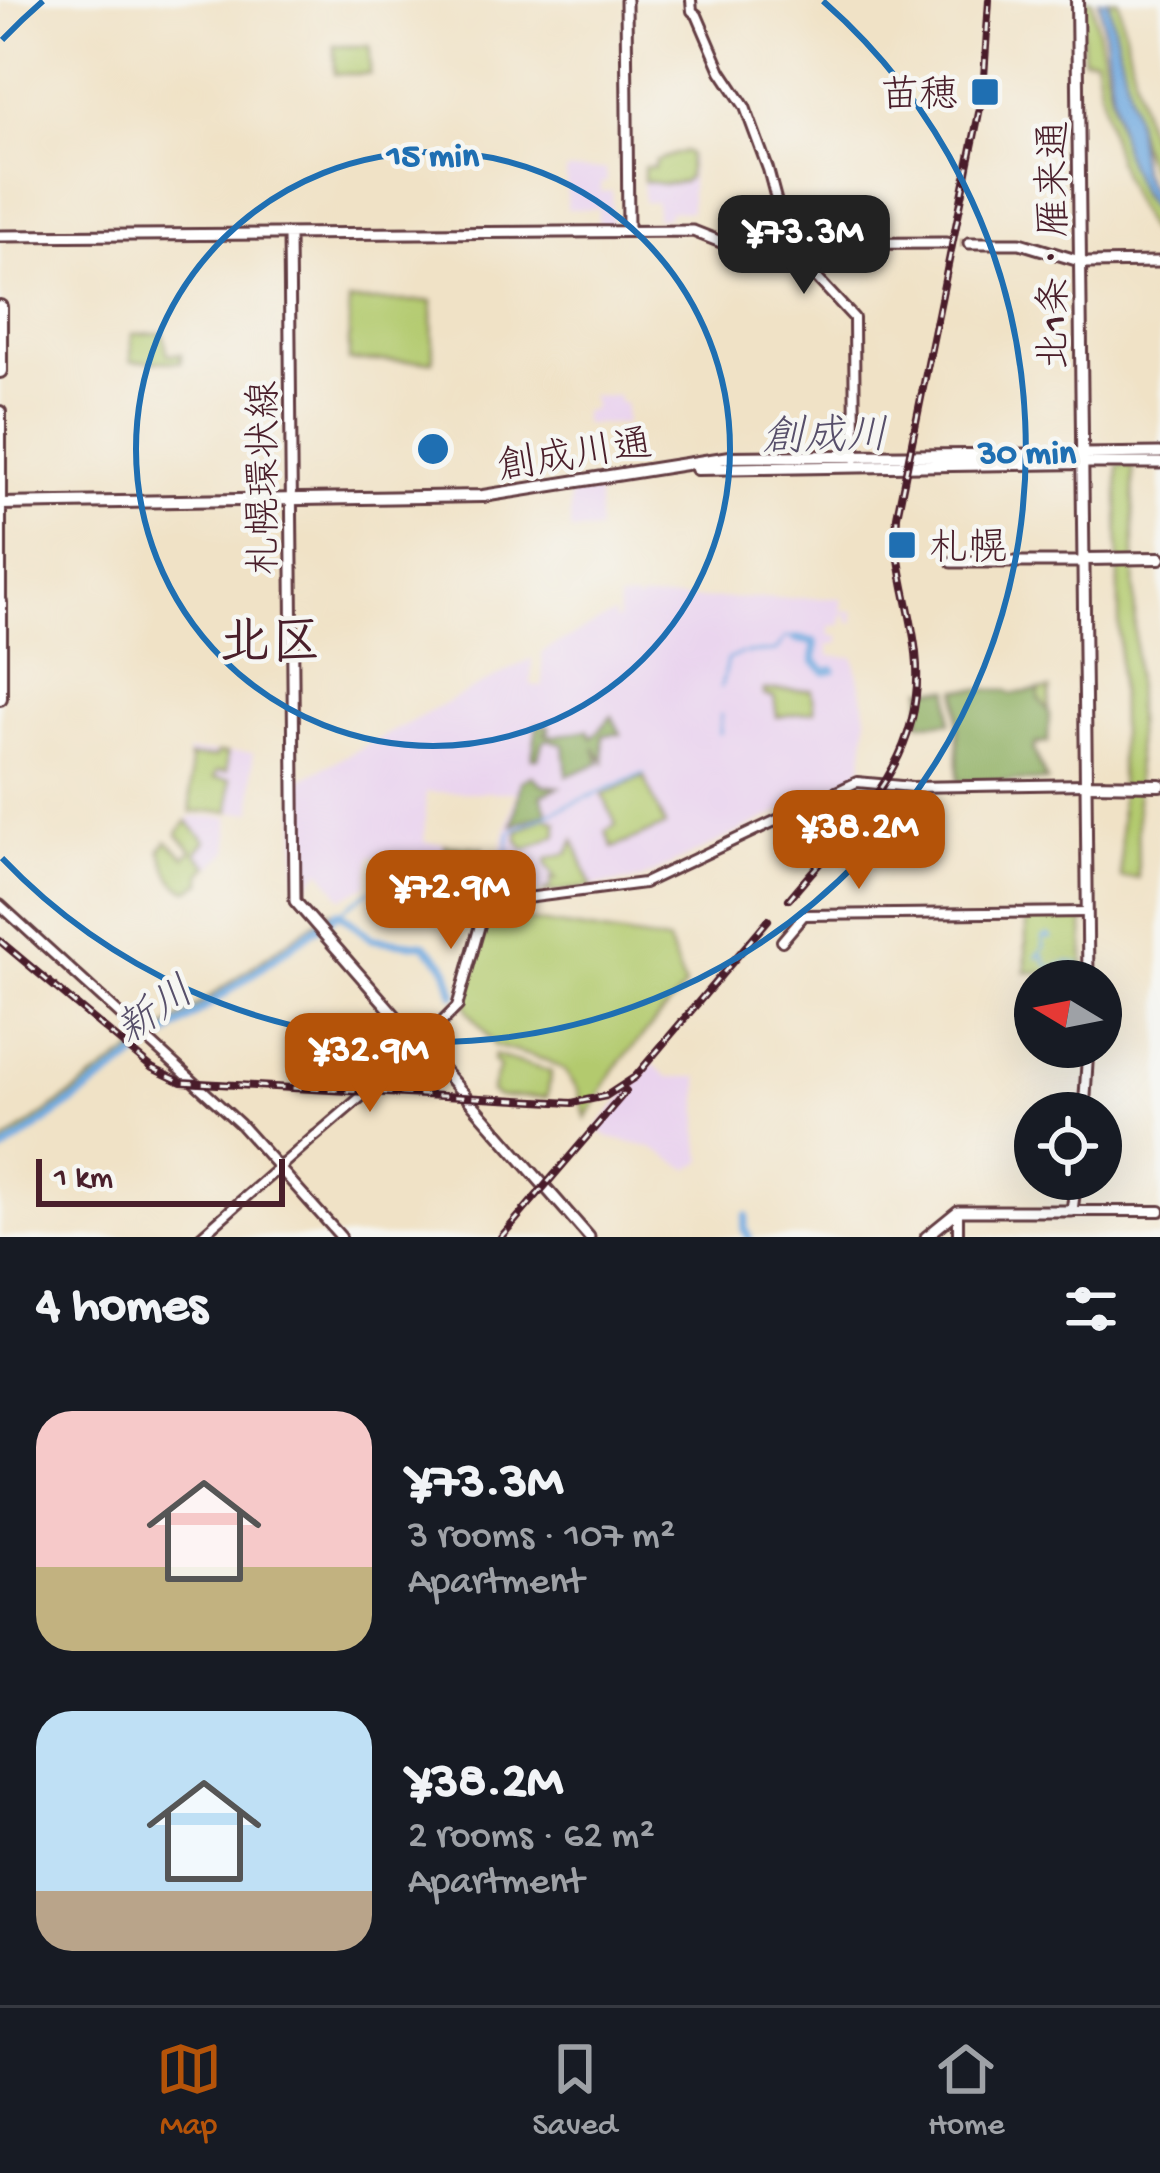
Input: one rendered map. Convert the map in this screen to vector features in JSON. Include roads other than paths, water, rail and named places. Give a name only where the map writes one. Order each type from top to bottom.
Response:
[{"type":"highway","name":"北1条・雁来通","points":[[1078,0],[1086,784]]},
{"type":"highway","points":[[0,307],[0,370]]},
{"type":"highway","points":[[0,412],[0,698]]},
{"type":"highway","name":"創成川通","points":[[1,507],[488,496],[730,457],[1083,459]]},
{"type":"highway","points":[[1084,560],[1160,560]]},
{"type":"highway","points":[[0,669],[1,630]]},
{"type":"highway","points":[[1086,784],[1160,787]]},
{"type":"main road","points":[[628,0],[630,231]]},
{"type":"main road","points":[[692,0],[692,11],[721,71],[745,107],[789,246],[854,318],[855,460]]},
{"type":"main road","points":[[0,236],[693,231],[726,244],[946,242]]},
{"type":"main road","name":"札幌環状線","points":[[289,234],[294,895],[322,934],[590,1237]]},
{"type":"main road","points":[[970,243],[1020,243],[1081,261],[1160,260]]},
{"type":"main road","points":[[1083,459],[1160,453]]},
{"type":"main road","points":[[1083,459],[1160,463]]},
{"type":"main road","points":[[1084,560],[952,562],[1084,560]]},
{"type":"main road","points":[[200,1237],[458,1006],[487,901],[640,882],[852,780],[1086,784],[1088,960]]},
{"type":"main road","points":[[0,905],[240,1124],[340,1237]]},
{"type":"main road","points":[[782,941],[804,915],[1087,912]]},
{"type":"main road","points":[[1072,1211],[1073,1200]]},
{"type":"main road","points":[[958,1206],[958,1237]]},
{"type":"main road","points":[[926,1237],[958,1206],[1160,1211]]},
{"type":"water","points":[[1099,0],[1108,0],[1134,113],[1141,172],[1160,208],[1160,221],[1143,197],[1122,144]]},
{"type":"waterway","points":[[746,653],[776,651],[786,637]]},
{"type":"waterway","points":[[788,637],[796,639]]},
{"type":"waterway","points":[[796,639],[814,642]]},
{"type":"waterway","points":[[815,644],[814,661],[826,672],[833,670]]},
{"type":"waterway","points":[[721,687],[727,660],[742,653]]},
{"type":"waterway","points":[[720,733],[721,715]]},
{"type":"waterway","points":[[561,808],[644,774]]},
{"type":"waterway","points":[[496,896],[501,896],[510,832],[559,809]]},
{"type":"waterway","points":[[340,912],[371,890]]},
{"type":"waterway","name":"新川","points":[[0,1153],[339,912],[372,939],[425,945],[446,966],[454,994]]},
{"type":"waterway","points":[[1045,960],[1037,957],[1044,948],[1043,937],[1051,938],[1048,935]]},
{"type":"waterway","points":[[746,1216],[744,1229],[749,1237]]},
{"type":"tunnel","points":[[946,243],[969,243]]},
{"type":"railway","points":[[789,899],[881,788],[910,727],[917,692],[916,653],[898,551],[897,516],[983,93],[989,0]]},
{"type":"railway","points":[[0,941],[152,1068],[181,1082],[572,1103],[606,1096],[635,1077],[768,920]]},
{"type":"railway","points":[[501,1237],[626,1091]]},
{"type":"place","name":"苗穂","points":[[985,92]]},
{"type":"place","name":"札幌","points":[[902,545]]},
{"type":"district","name":"北区","points":[[270,639]]},
{"type":"water label","name":"創成川","points":[[825,433]]}]
